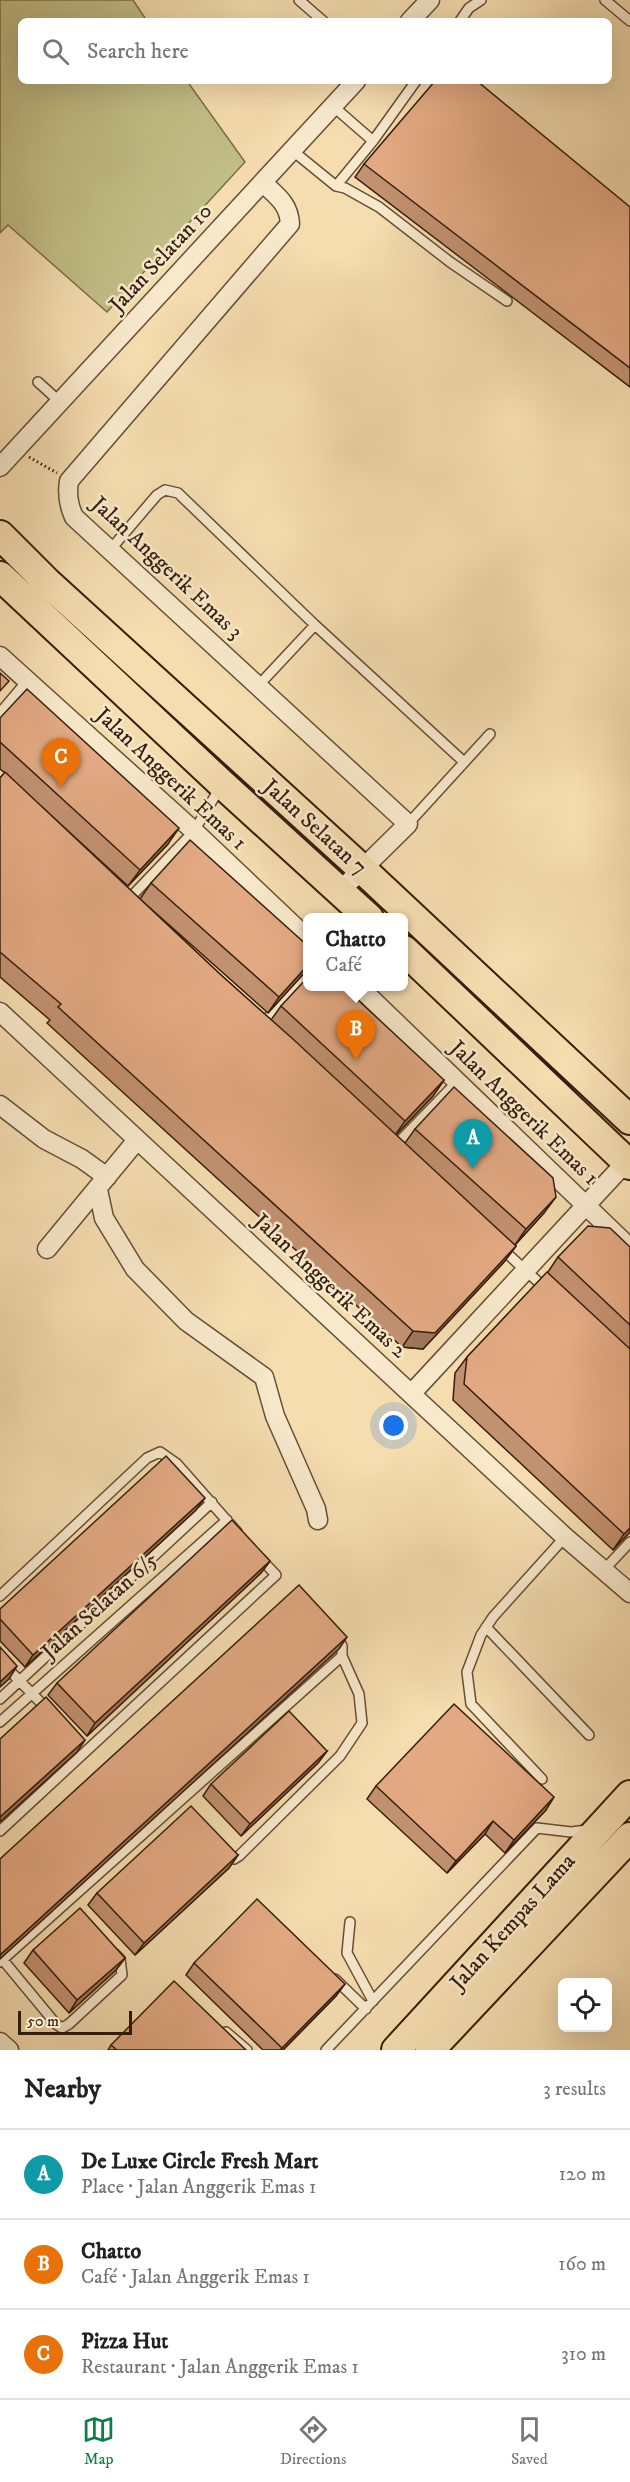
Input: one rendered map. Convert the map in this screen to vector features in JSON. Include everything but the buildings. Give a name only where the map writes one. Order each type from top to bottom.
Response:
[{"type":"main road","name":"Jalan Selatan 7","points":[[0,535],[96,628],[362,869],[630,1120]]},
{"type":"main road","name":"Jalan Selatan 7","points":[[0,576],[222,784],[364,913]]},
{"type":"main road","points":[[408,954],[628,1163]]},
{"type":"main road","name":"Jalan Kempas Lama","points":[[396,2050],[630,1794]]},
{"type":"main road","name":"Jalan Kempas Lama","points":[[430,2050],[630,1837]]},
{"type":"street","points":[[413,18],[430,0]]},
{"type":"street","name":"Jalan Selatan 10","points":[[0,468],[353,84]]},
{"type":"street","name":"Jalan Anggerik Emas 3","points":[[263,183],[284,202],[289,212],[290,224],[69,481],[69,506],[74,517],[408,824]]},
{"type":"street","name":"Jalan Anggerik Emas 1","points":[[0,656],[194,831],[303,934]]},
{"type":"street","points":[[341,890],[408,824]]},
{"type":"street","name":"Jalan Anggerik Emas 1","points":[[362,991],[459,1081],[630,1248]]},
{"type":"street","name":"Jalan Anggerik Emas 2","points":[[0,1012],[565,1537],[630,1593]]},
{"type":"street","points":[[0,1105],[44,1139],[82,1159],[102,1184],[104,1218],[135,1269],[186,1320],[264,1377],[275,1416],[316,1509],[318,1520]]},
{"type":"street","points":[[47,1249],[137,1140]]},
{"type":"street","points":[[411,1394],[585,1206],[628,1163]]},
{"type":"street","points":[[0,2042],[9,2050]]},
{"type":"lane","points":[[299,0],[320,18]]},
{"type":"lane","points":[[462,18],[470,8],[481,0]]},
{"type":"lane","points":[[604,0],[630,21]]},
{"type":"lane","points":[[336,186],[415,84]]},
{"type":"lane","points":[[333,107],[373,141]]},
{"type":"lane","points":[[293,151],[336,186],[345,188],[379,207],[450,262],[507,301]]},
{"type":"lane","points":[[38,382],[60,402]]},
{"type":"lane","points":[[110,550],[157,495],[165,490],[178,493],[315,625],[464,762]]},
{"type":"lane","points":[[258,686],[315,625]]},
{"type":"lane","points":[[0,713],[28,680]]},
{"type":"lane","points":[[408,824],[490,734]]},
{"type":"lane","points":[[128,900],[194,831],[222,784]]},
{"type":"lane","points":[[119,892],[136,908]]},
{"type":"lane","points":[[261,1025],[303,981]]},
{"type":"lane","points":[[253,1017],[269,1033]]},
{"type":"lane","points":[[394,1147],[459,1081]]},
{"type":"lane","points":[[385,1140],[402,1155]]},
{"type":"lane","points":[[493,1240],[551,1294]]},
{"type":"lane","points":[[0,1596],[147,1458],[160,1452],[177,1464],[241,1536]]},
{"type":"lane","points":[[0,1699],[212,1502]]},
{"type":"lane","name":"Jalan Selatan 6/5","points":[[0,1722],[227,1520]]},
{"type":"lane","points":[[542,1779],[471,1704],[467,1672],[486,1627],[565,1537]]},
{"type":"lane","points":[[603,1571],[630,1542]]},
{"type":"lane","points":[[0,1831],[276,1575],[255,1552]]},
{"type":"lane","points":[[486,1627],[589,1735]]},
{"type":"lane","points":[[219,1844],[234,1859],[239,1856],[340,1756],[362,1723],[359,1694],[342,1656],[339,1638],[332,1630]]},
{"type":"lane","points":[[105,1943],[120,1959],[122,1975],[62,2028],[56,2024],[2,1961],[342,1656]]},
{"type":"lane","points":[[0,1661],[56,1718]]},
{"type":"lane","points":[[80,1742],[88,1750]]},
{"type":"lane","points":[[181,1800],[189,1809]]},
{"type":"lane","points":[[326,2050],[537,1828],[571,1832],[596,1830]]},
{"type":"lane","points":[[66,1902],[74,1910]]},
{"type":"lane","points":[[350,1922],[347,1953],[370,2005]]},
{"type":"lane","points":[[325,1970],[370,2005]]},
{"type":"lane","points":[[222,2028],[247,2050]]},
{"type":"path","points":[[17,449],[69,481]]},
{"type":"shaded area","points":[[0,0],[133,0],[145,18],[18,18],[18,84],[189,84],[245,162],[107,312],[8,225],[0,233]]},
{"type":"place","name":"Pizza Hut","points":[[61,788]]},
{"type":"place","name":"Chatto","points":[[356,1060]]},
{"type":"place","name":"De Luxe Circle Fresh Mart","points":[[473,1169]]}]
